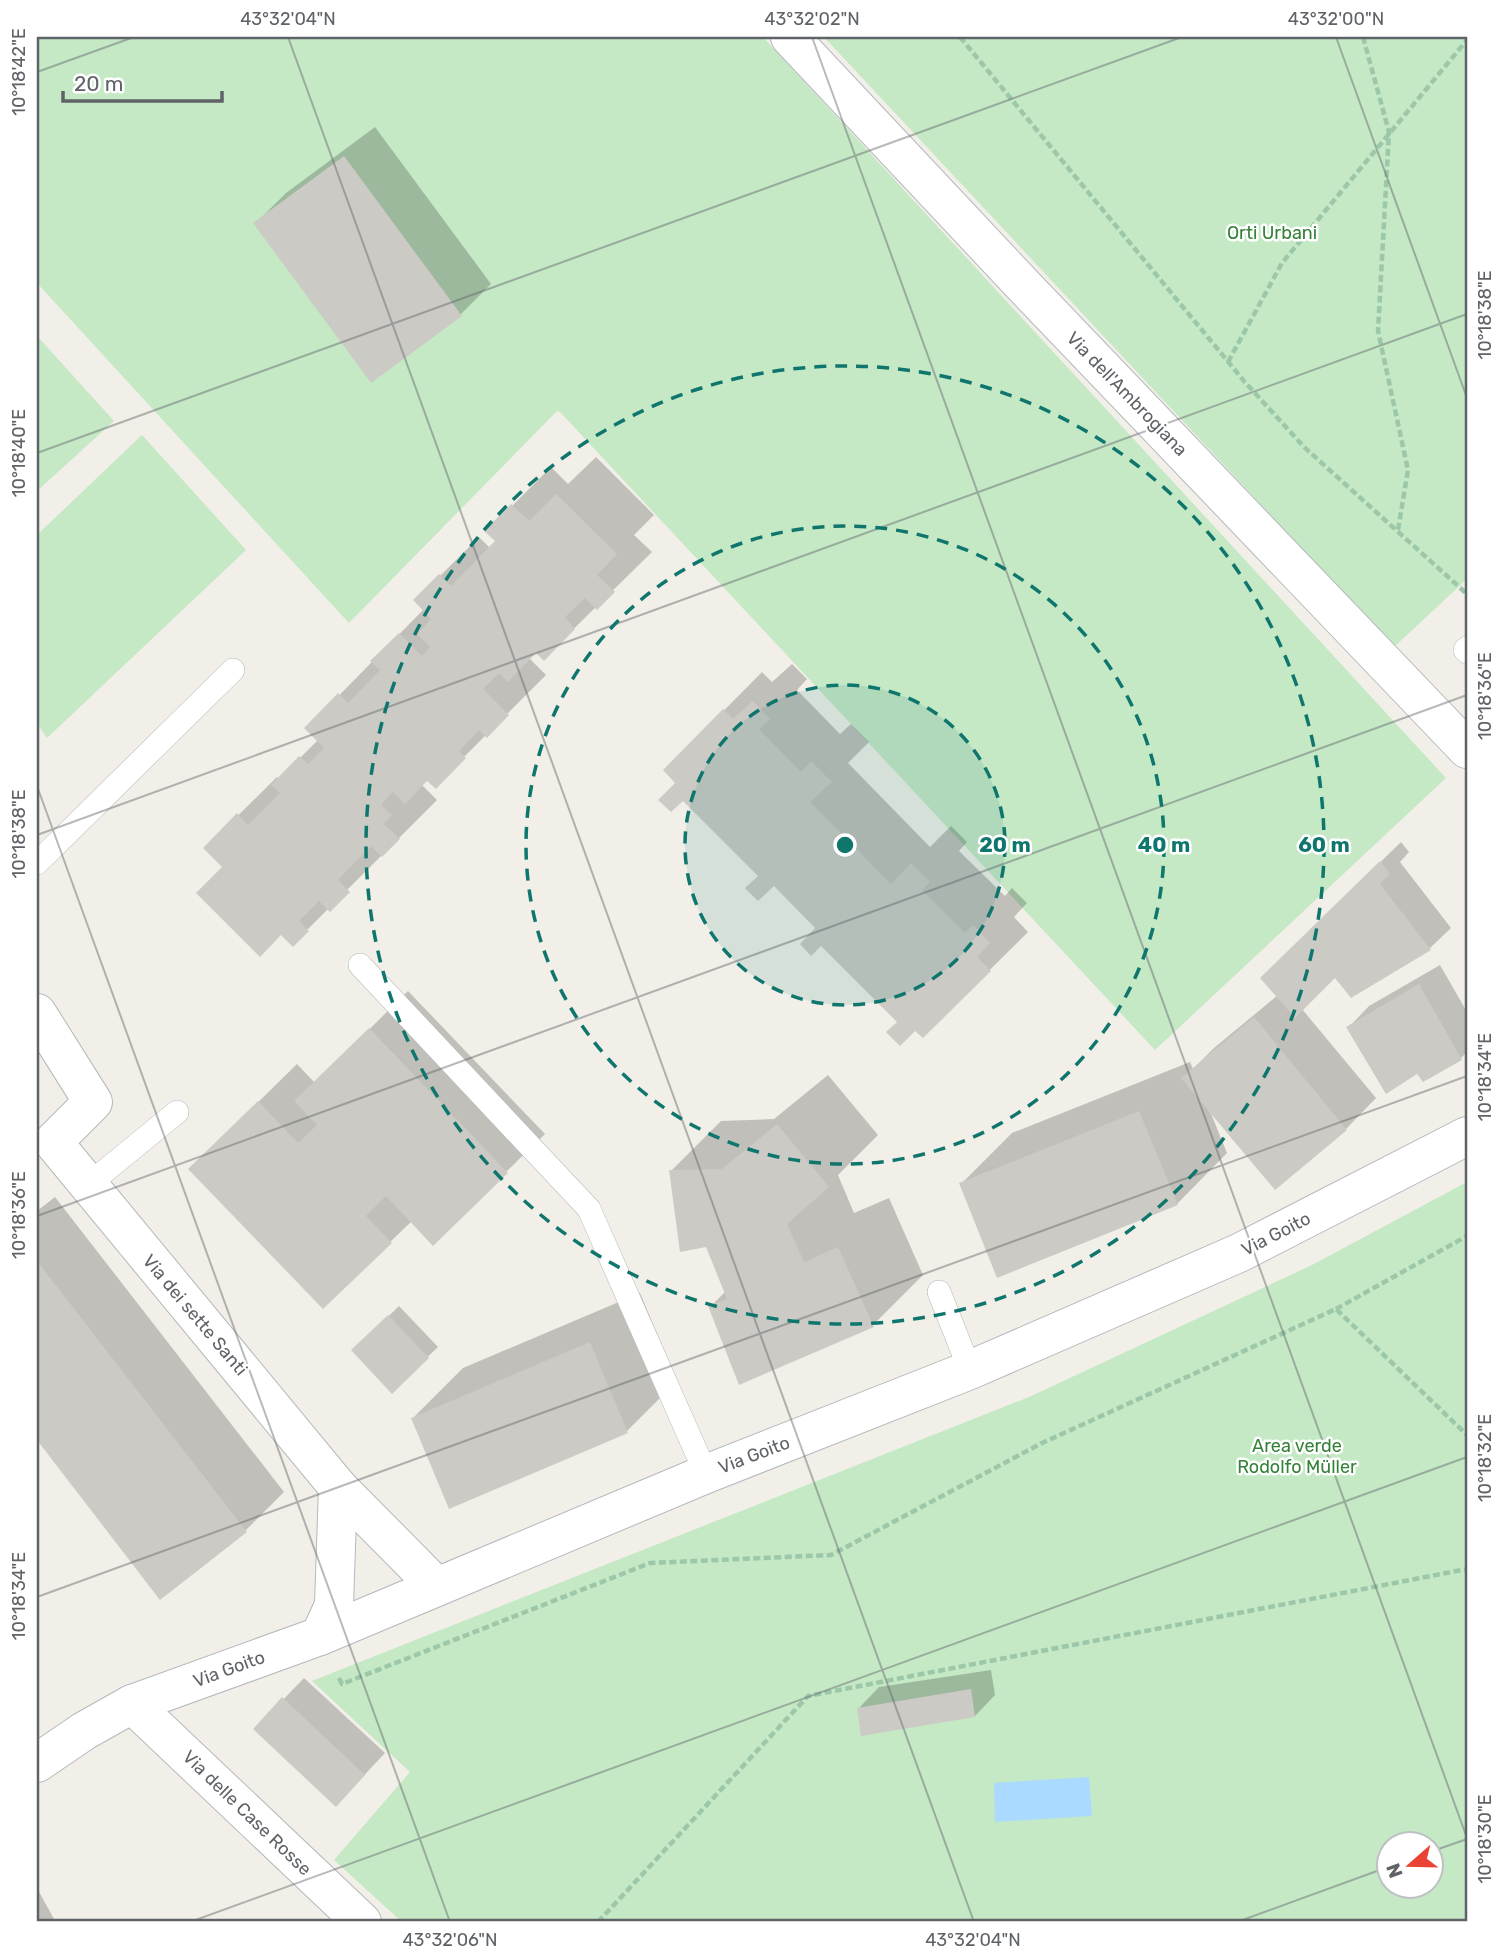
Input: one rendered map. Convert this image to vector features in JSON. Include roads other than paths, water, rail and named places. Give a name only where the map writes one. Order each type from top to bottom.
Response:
[{"type":"street","name":"Via dell'Ambrogiana","points":[[790,37],[1467,749]]},
{"type":"street","name":"Via dei sette Santi","points":[[37,1013],[93,1102],[45,1145],[88,1185],[338,1487],[436,1586]]},
{"type":"street","name":"Via Goito","points":[[37,1763],[76,1723],[320,1636],[706,1474],[970,1370],[1239,1254],[1467,1136]]},
{"type":"street","points":[[320,1636],[334,1605],[338,1487]]},
{"type":"street","name":"Via delle Case Rosse","points":[[132,1704],[362,1922]]},
{"type":"lane","points":[[37,863],[233,670]]},
{"type":"lane","points":[[360,965],[589,1209],[706,1474]]},
{"type":"lane","points":[[88,1185],[177,1112]]},
{"type":"lane","points":[[939,1292],[970,1370]]},
{"type":"water","points":[[1089,1777],[1092,1816],[995,1822],[994,1783]]},
{"type":"park label","name":"Orti Urbani","points":[[1272,233]]},
{"type":"park label","name":"Area verde Rodolfo Müller","points":[[1297,1456]]}]
